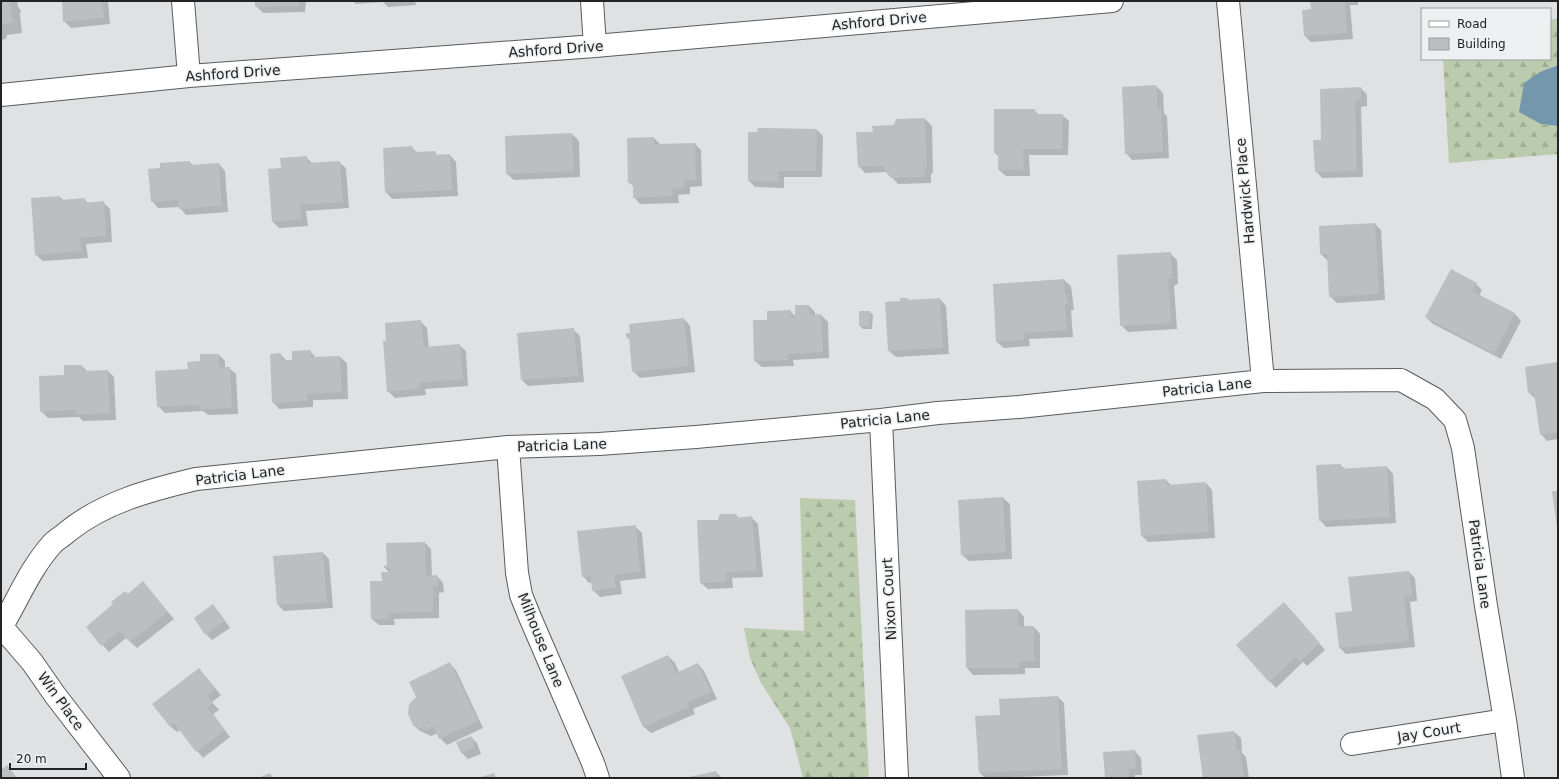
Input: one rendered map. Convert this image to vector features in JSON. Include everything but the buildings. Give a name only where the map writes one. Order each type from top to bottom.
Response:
[{"type":"street","points":[[183,1],[189,76]]},
{"type":"street","points":[[592,1],[595,46]]},
{"type":"street","name":"Ashford Drive","points":[[1,95],[189,76],[595,46],[1112,1]]},
{"type":"street","name":"Hardwick Place","points":[[1228,1],[1263,381]]},
{"type":"street","name":"Patricia Lane","points":[[2,626],[34,569],[54,543],[79,522],[110,505],[145,492],[196,479],[508,447],[599,444],[696,437],[881,420],[938,413],[1019,407],[1263,381],[1401,380],[1435,399],[1455,420],[1463,448],[1513,778]]},
{"type":"street","name":"Nixon Court","points":[[881,420],[898,778]]},
{"type":"street","name":"Milhouse Lane","points":[[508,447],[517,573],[521,595],[593,763],[598,778]]},
{"type":"street","name":"Win Place","points":[[2,626],[32,662],[55,695],[119,778]]},
{"type":"street","name":"Jay Court","points":[[1352,744],[1505,720]]},
{"type":"green space","points":[[1558,18],[1558,65],[1551,67],[1541,124],[1558,126],[1558,154],[1449,163],[1443,60],[1551,60],[1551,20]]},
{"type":"green space","points":[[800,498],[855,500],[869,778],[803,778],[790,728],[761,683],[750,658],[744,628],[804,631]]},
{"type":"water","points":[[1558,65],[1558,126],[1541,124],[1519,112],[1524,83],[1540,72]]}]
